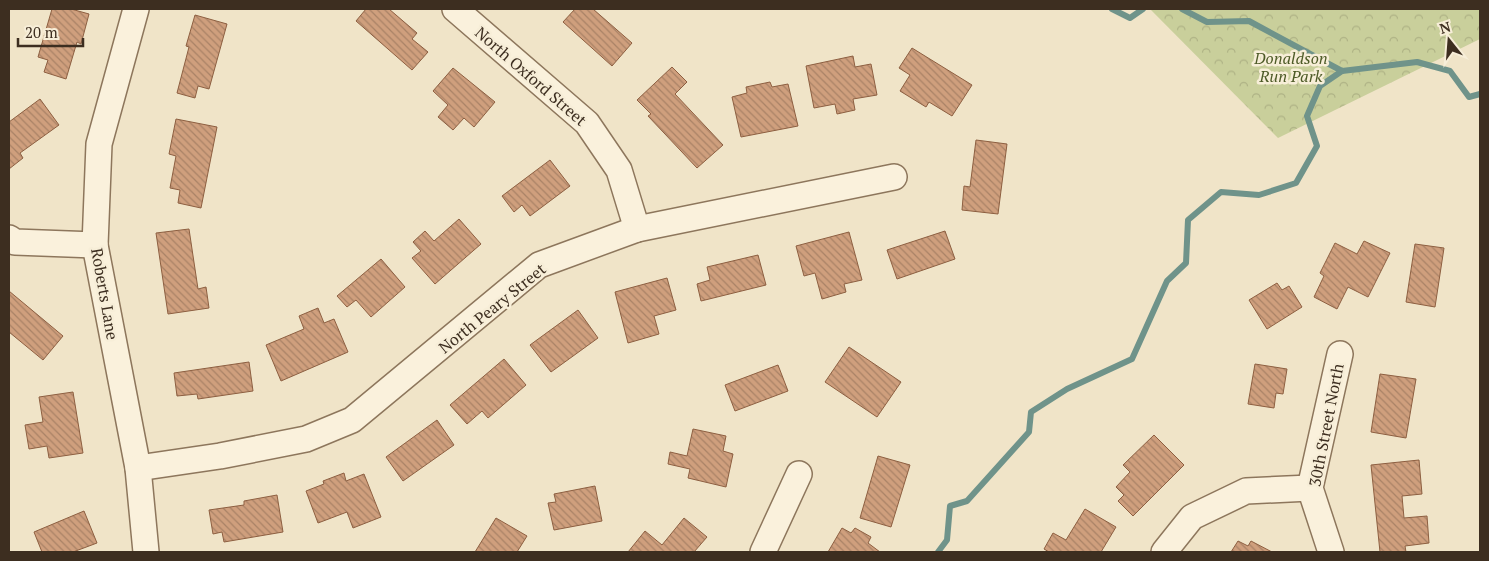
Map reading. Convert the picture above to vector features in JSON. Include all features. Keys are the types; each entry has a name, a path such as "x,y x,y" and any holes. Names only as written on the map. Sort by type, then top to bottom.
{"street":[{"name":"Roberts Lane","path":"136,9 99,144 95,245 138,468 146,552"},
{"name":"North Oxford Street","path":"455,9 587,123 619,170 637,229"},
{"name":"North Peary Street","path":"138,468 220,456 306,439 352,420 539,265 637,229 894,177"},
{"path":"9,238 15,242 95,245"},
{"name":"30th Street North","path":"1331,552 1310,488 1340,354"},
{"path":"763,552 799,474"},
{"path":"1164,552 1192,517 1246,491 1310,488"}],"green space":[{"name":"Donaldson Run Park","path":"1150,9 1480,9 1480,39 1278,138"}],"building":[{"path":"52,9 71,9 89,14 81,44 77,42 66,79 44,72 48,60 38,57"},
{"path":"366,9 389,9 417,33 412,39 428,52 412,70 356,21"},
{"path":"575,9 593,9 632,43 612,66 563,22"},
{"path":"195,15 227,24 209,89 198,86 195,98 177,93 189,47 186,46"},
{"path":"912,48 972,85 952,116 929,102 926,107 900,91 910,75 899,68"},
{"path":"853,56 855,67 871,64 877,95 853,99 855,110 837,114 835,104 814,108 806,66"},
{"path":"672,67 687,82 675,94 723,145 697,168 648,116 651,114 637,100"},
{"path":"453,68 495,102 474,127 464,118 453,130 438,117 448,105 433,91"},
{"path":"770,82 772,87 788,84 798,126 741,137 732,97 747,93 746,87"},
{"path":"40,99 59,125 20,153 23,158 9,169 9,122"},
{"path":"176,119 217,127 201,208 178,203 180,190 170,188 176,156 169,154"},
{"path":"976,140 1007,144 998,214 962,210 964,186 970,187"},
{"path":"550,160 570,186 530,216 522,205 514,212 502,196"},
{"path":"459,219 481,244 435,284 412,258 421,251 413,242 425,231 434,241"},
{"path":"189,229 198,289 206,287 209,308 168,314 156,233"},
{"path":"945,231 955,259 897,279 887,250"},
{"path":"849,232 862,280 844,284 846,292 822,299 815,273 804,276 796,246"},
{"path":"1364,241 1390,253 1368,297 1348,287 1337,309 1314,297 1324,276 1320,273 1335,243 1357,254"},
{"path":"1415,244 1444,248 1435,307 1406,302"},
{"path":"758,255 766,285 701,301 697,284 710,280 707,267"},
{"path":"381,259 405,287 371,317 356,300 347,307 337,296"},
{"path":"667,278 676,310 654,316 659,334 628,343 615,292"},
{"path":"1277,283 1282,290 1289,286 1302,307 1267,329 1249,300"},
{"path":"9,291 63,336 43,360 9,332"},
{"path":"318,308 324,323 334,319 348,352 281,381 266,345 304,329 299,316"},
{"path":"578,310 598,338 551,372 530,345"},
{"path":"849,347 901,382 877,417 825,382"},
{"path":"504,359 526,385 488,418 482,411 467,424 450,405"},
{"path":"249,362 253,391 198,399 197,394 177,396 174,373"},
{"path":"1255,364 1287,369 1283,394 1276,393 1274,408 1248,404"},
{"path":"778,365 788,391 735,411 725,385"},
{"path":"1380,374 1416,379 1406,438 1371,432"},
{"path":"73,392 83,453 49,458 47,446 29,449 25,425 43,422 39,397"},
{"path":"437,420 454,445 403,481 386,457"},
{"path":"693,429 726,436 723,451 733,454 726,487 688,478 690,469 668,464 670,452 687,456"},
{"path":"1154,435 1184,465 1133,516 1118,501 1124,495 1116,487 1130,472 1123,465"},
{"path":"878,456 910,465 891,527 860,518"},
{"path":"1419,460 1422,494 1402,496 1404,518 1427,516 1429,543 1405,546 1406,552 1380,552 1371,465"},
{"path":"344,473 346,481 364,474 381,517 353,528 347,512 318,523 306,491 324,484 323,481"},
{"path":"595,486 602,521 554,530 548,503 556,502 554,494"},
{"path":"277,495 283,532 224,542 222,532 213,534 209,510 244,505 244,501"},
{"path":"1085,509 1116,527 1101,552 1049,552 1044,549 1053,533 1066,540"},
{"path":"84,511 97,543 73,552 42,552 34,532"},
{"path":"496,518 527,536 517,552 475,552"},
{"path":"684,518 707,537 694,552 628,552 645,531 662,545"},
{"path":"842,528 851,533 855,528 871,537 868,543 880,552 828,552"},
{"path":"1238,541 1248,546 1251,541 1272,552 1231,552"}],"waterway":[{"path":"1112,9 1130,18 1143,9"},
{"path":"1182,9 1207,22 1249,21 1342,71 1417,62 1450,71 1469,97 1480,94"},
{"path":"938,552 947,540 950,506 967,501 1029,432 1031,412 1067,389 1132,359 1167,281 1186,263 1188,220 1221,192 1259,195 1296,183 1317,146 1307,116 1320,86 1342,71"}]}
